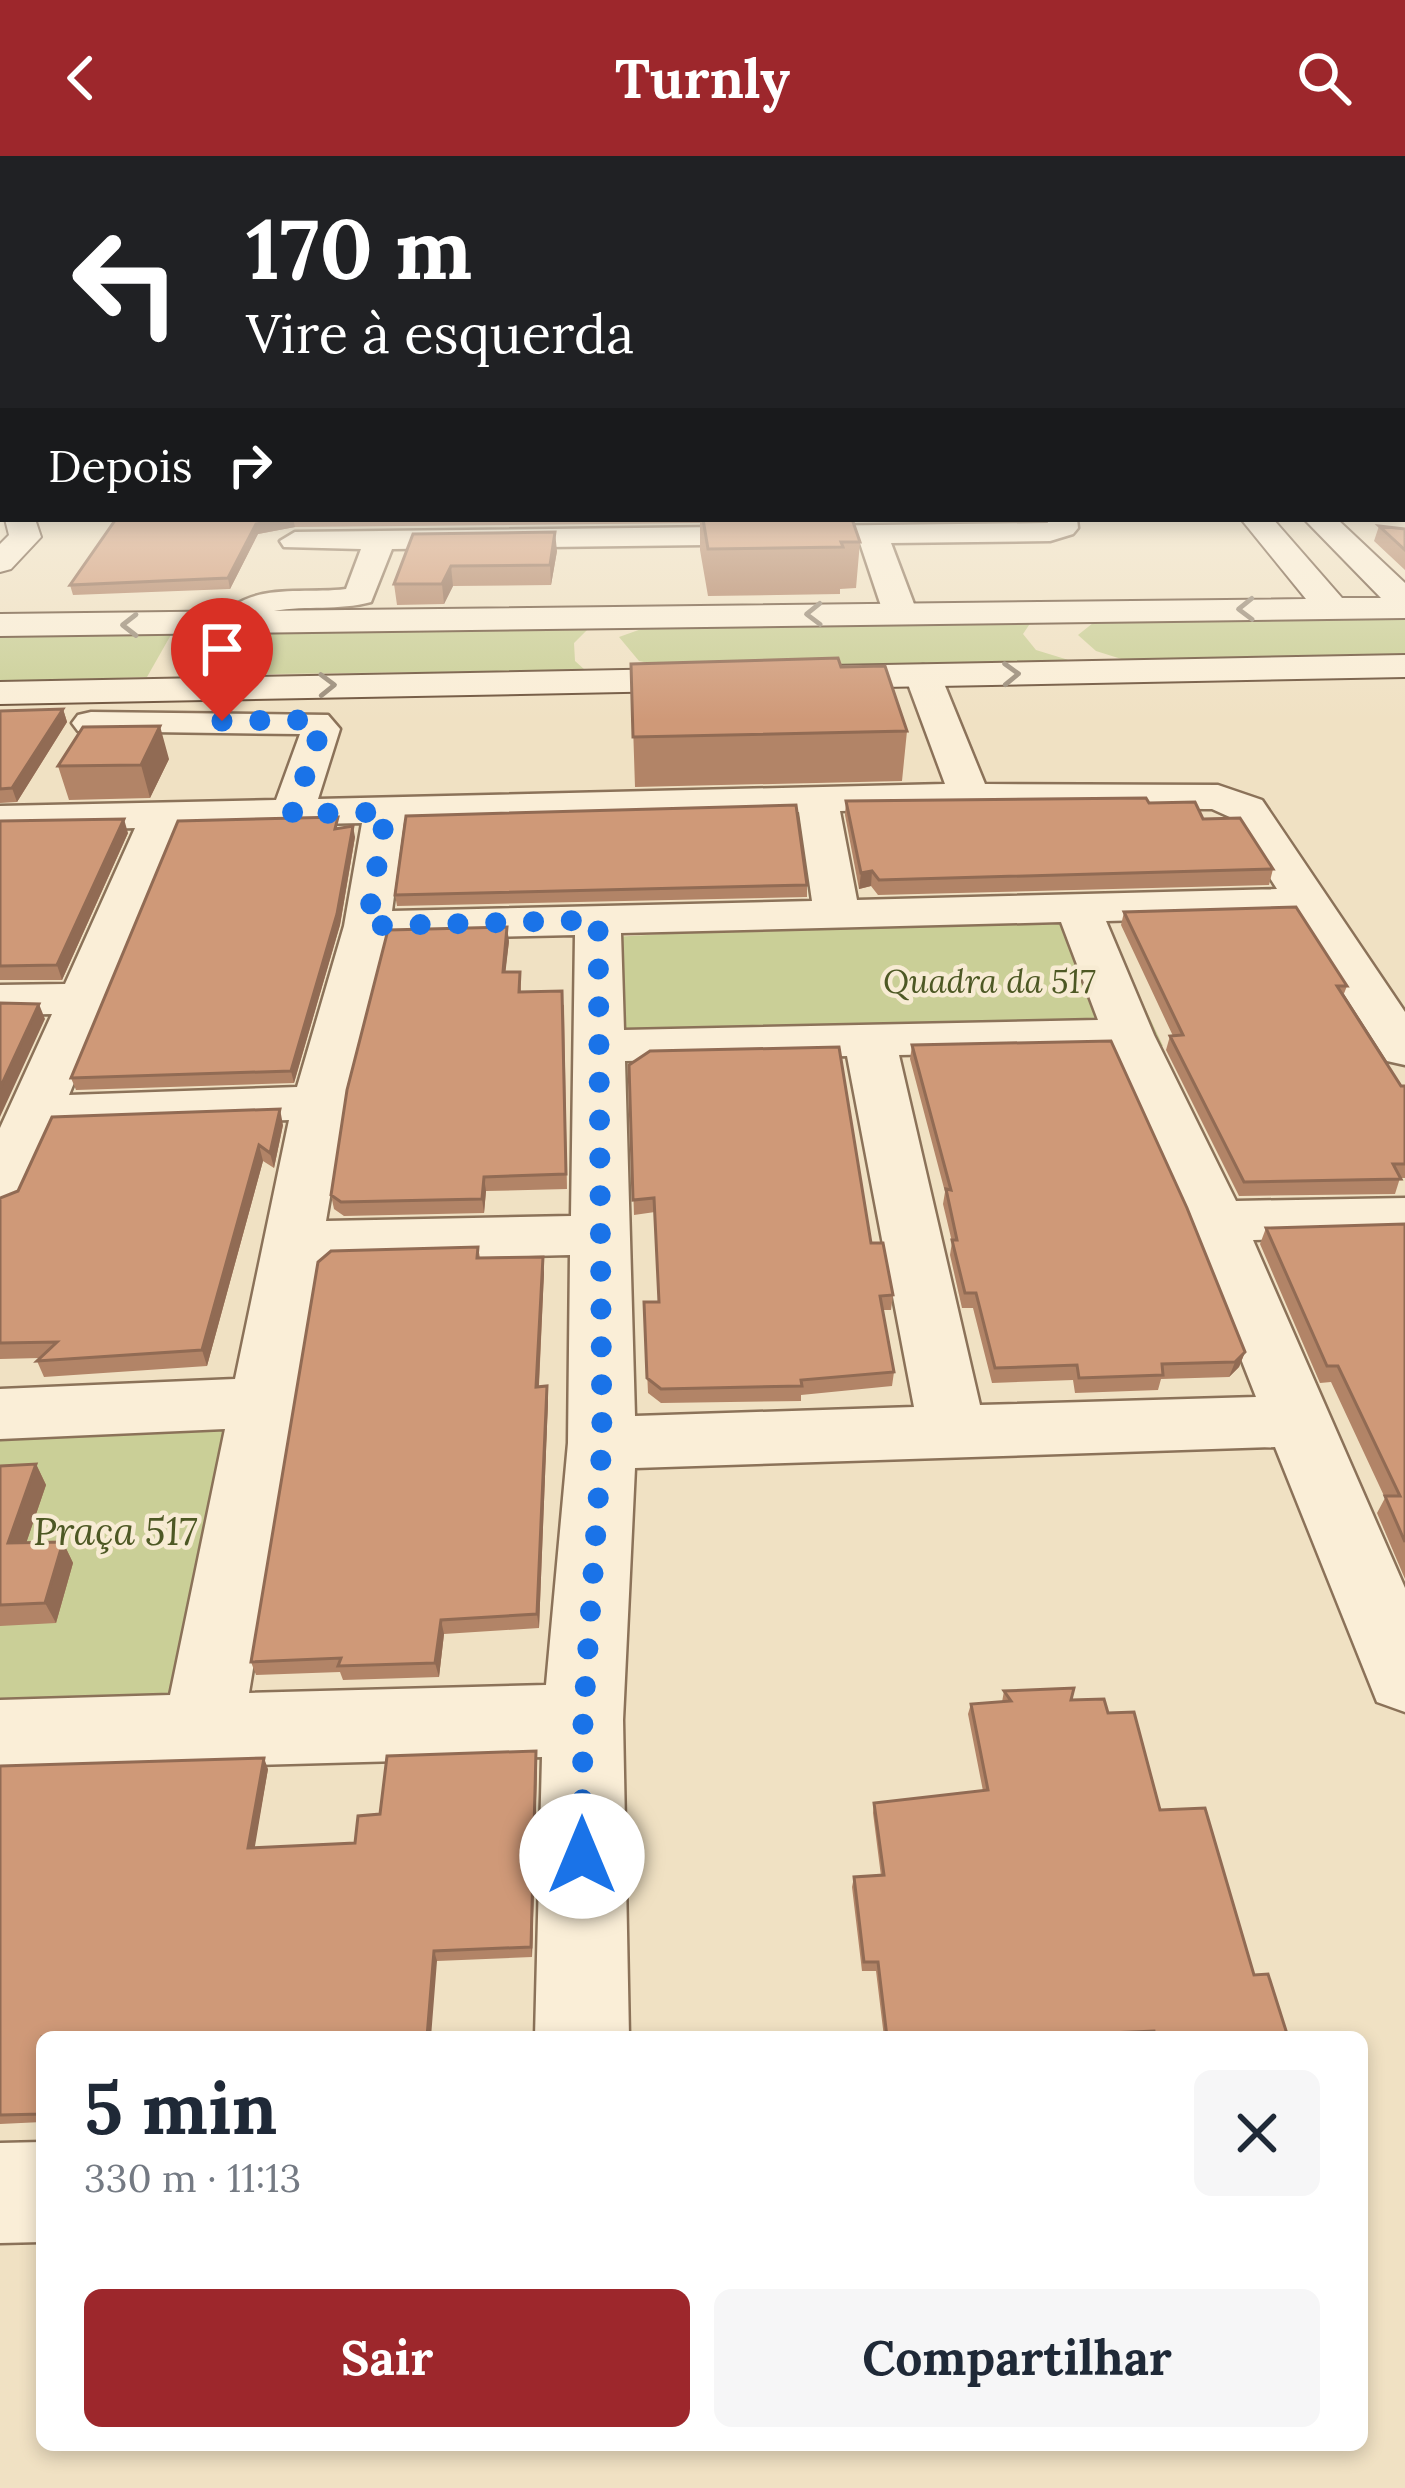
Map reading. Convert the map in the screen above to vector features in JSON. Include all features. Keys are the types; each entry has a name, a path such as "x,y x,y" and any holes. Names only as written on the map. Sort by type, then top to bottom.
{"main road":[{"path":"0,562 25,537 21,522"},
{"path":"1259,522 1332,608"},
{"path":"1322,522 1405,605"},
{"path":"0,625 1405,605"},
{"path":"1082,612 1053,627 1051,644 1103,671"},
{"path":"644,619 605,638 595,651 599,662 614,670 650,680"},
{"path":"117,701 180,658 189,625"},
{"path":"0,693 229,704 650,680 1103,671 1396,675"}],"street":[{"path":"278,601 300,530 380,540 450,530 756,528 873,536 1050,532 1064,528 1062,522"},
{"path":"873,536 900,612"},
{"path":"232,624 243,610 278,601 344,600 360,595 380,540"},
{"path":"923,676 970,796"},
{"path":"16,819 117,701 229,704 302,720 321,729 292,814"},
{"path":"16,819 1193,795 1247,809 1405,1050"},
{"path":"818,803 837,913"},
{"path":"203,1730 319,1102 367,926 386,812"},
{"path":"0,1192 161,818"},
{"path":"367,926 1309,902"},
{"path":"1079,910 1130,1035 1216,1221 1405,1678"},
{"path":"582,2031 583,1720 602,1443 598,920"},
{"path":"0,1000 86,998"},
{"path":"600,1046 1130,1035"},
{"path":"871,1042 953,1436"},
{"path":"36,1112 319,1102"},
{"path":"1216,1221 1405,1217"},
{"path":"292,1242 598,1235"},
{"path":"0,1414 264,1402"},
{"path":"602,1443 953,1436 1297,1421"},
{"path":"0,1736 583,1720"},
{"path":"0,2193 36,2192"}],"green space":[{"path":"1405,613 1405,657 1131,662 1096,651 1078,635 1098,619"},
{"path":"1033,619 1023,634 1036,650 1075,662 683,670 639,661 619,637 647,627"},
{"path":"589,628 574,643 575,661 585,670 189,675 212,632"},
{"path":"172,633 147,677 0,682 0,635"},
{"name":"Quadra da 517","path":"1098,908 1163,1046 617,1050 614,937"},
{"name":"Praça 517","path":"253,1409 193,1736 0,1745 0,1420"}],"building":[{"path":"114,522 267,522 256,524 228,578 70,585"},
{"path":"704,522 853,522 860,542 841,542 843,547 708,549"},
{"path":"1379,526 1405,529 1405,550"},
{"path":"555,532 550,565 451,566 442,584 394,584 413,534"},
{"path":"838,658 841,667 885,666 907,731 633,737 631,664"},
{"path":"63,709 12,788 0,789 0,711"},
{"path":"160,726 141,765 58,766 83,727"},
{"path":"1146,798 1149,803 1195,802 1203,819 1240,818 1273,869 879,880 872,871 861,873 846,801"},
{"path":"796,805 807,885 395,895 406,816"},
{"path":"338,817 335,829 353,826 337,914 291,1071 71,1078 178,821"},
{"path":"124,819 57,965 0,966 0,821"},
{"path":"1296,907 1347,986 1337,986 1405,1086 1405,1164 1393,1164 1401,1179 1244,1182 1170,1036 1183,1035 1124,912"},
{"path":"507,927 503,972 520,972 519,992 562,991 566,1174 484,1177 482,1199 341,1202 331,1195 347,1090 388,930"},
{"path":"0,1003 39,1004 0,1088"},
{"path":"1111,1041 1187,1208 1245,1352 1235,1362 1162,1364 1163,1375 1079,1378 1077,1365 995,1368 976,1293 965,1293 952,1240 957,1240 946,1189 951,1190 912,1045"},
{"path":"839,1047 871,1243 883,1243 893,1295 880,1296 894,1372 801,1380 802,1386 661,1389 647,1378 644,1302 659,1302 654,1198 633,1200 629,1065 650,1051"},
{"path":"280,1109 270,1153 259,1145 202,1350 37,1361 57,1342 0,1343 0,1198 18,1191 52,1117"},
{"path":"1405,1224 1405,1542 1385,1496 1400,1496 1338,1366 1327,1366 1266,1228"},
{"path":"478,1247 477,1258 543,1257 536,1387 547,1386 537,1614 441,1620 435,1663 338,1666 341,1658 251,1662 318,1262 331,1251"},
{"path":"36,1464 8,1543 63,1542 45,1603 0,1605 0,1466"},
{"path":"1074,1688 1071,1700 1104,1699 1108,1713 1134,1712 1160,1810 1205,1808 1254,1975 1268,1974 1286,2031 886,2031 878,1962 864,1962 854,1877 884,1875 874,1803 988,1790 971,1704 1011,1701 1004,1691"},
{"path":"536,1751 531,1947 434,1951 427,2031 36,2031 36,2114 0,2115 0,1766 264,1758 248,1848 355,1843 358,1816 380,1814 387,1756"}],"route":[{"path":"222,721 302,720 321,729 292,814 386,812 367,926 598,920 602,1443 583,1720 582,1856"}]}
